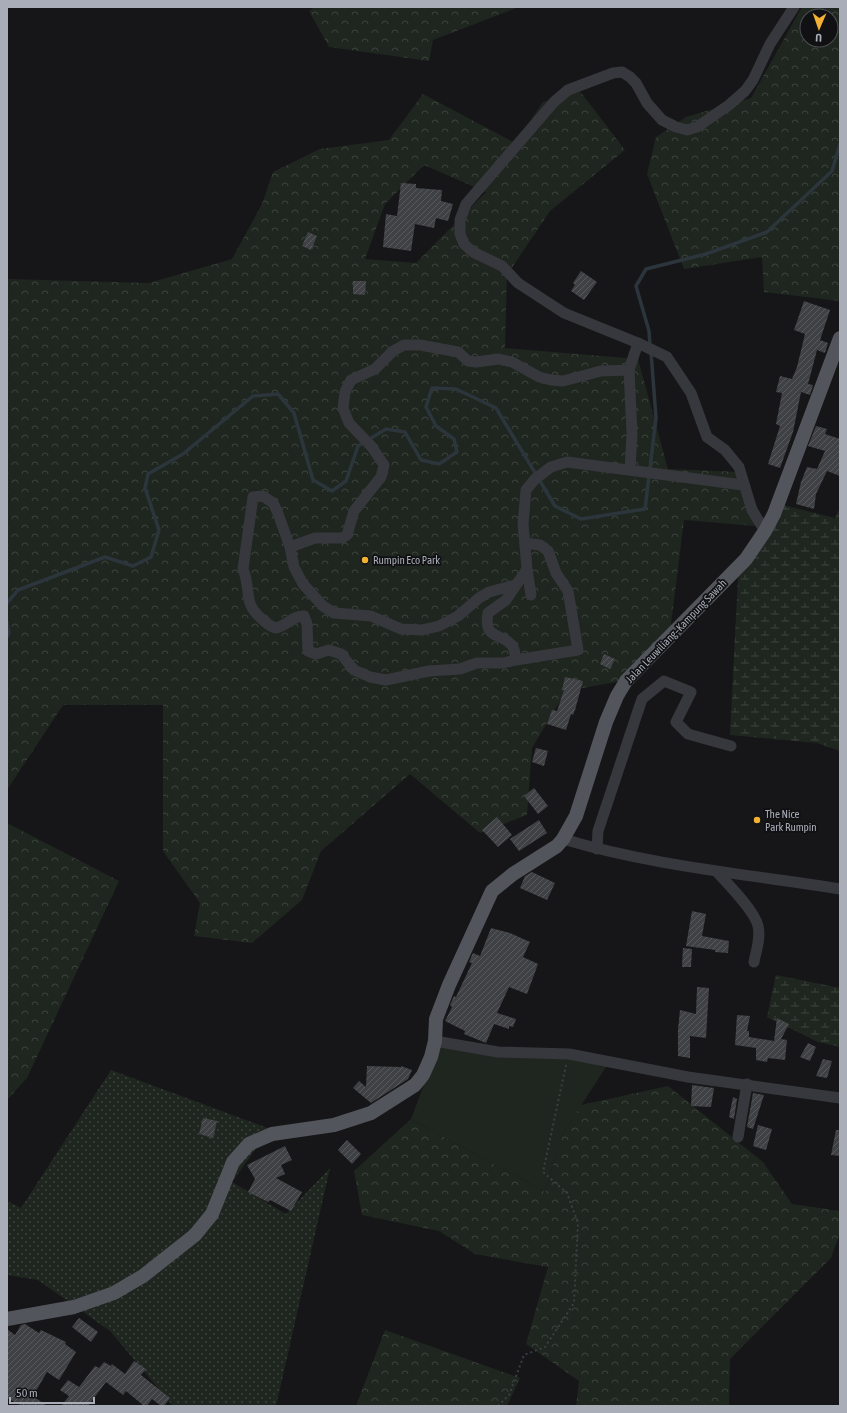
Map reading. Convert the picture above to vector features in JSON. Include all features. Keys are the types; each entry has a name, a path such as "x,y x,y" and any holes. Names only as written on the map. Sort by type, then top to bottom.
{"main road":[{"name":"Jalan Leuwiliang–Kampung Sawah","path":"7,1319 74,1307 114,1293 143,1276 195,1235 212,1214 233,1162 250,1144 272,1134 334,1125 371,1113 415,1085 423,1075 431,1057 435,1041 436,1020 449,985 492,891 513,874 557,846 563,839 576,816 606,722 617,696 626,681 746,559 765,531 774,514 840,338"}],"street":[{"path":"765,531 752,510 743,485 739,467 725,450 707,437 691,393 667,358 658,351 642,344 564,313 518,282 502,266 473,252 464,244 460,234 460,220 466,204 554,102 568,90 613,73 622,72 636,83 647,102 662,120 687,130 697,127 729,105 745,91 753,80 770,44 794,7"},
{"path":"630,469 632,434 628,370 642,344"},
{"path":"290,546 315,538 342,538 347,536 354,511 381,477 384,465 362,435 349,423 343,408 345,392 351,380 375,369 392,351 404,345 420,345 458,352 468,361 476,362 499,359 512,362 539,377 563,381 601,371 628,370"},
{"path":"531,594 523,524 526,490 535,479 550,467 567,462 644,470 743,485"},
{"path":"515,585 500,589 479,598 458,616 439,626 422,630 400,628 371,616 334,613 323,606 303,584 294,567 290,546 273,503 263,496 253,497 243,569 247,580 249,604 252,611 275,628 282,627 297,617 304,616 307,624 306,648 308,652 312,654 329,650 341,654 354,670 370,678 386,680 429,671 460,669 477,663 503,663 578,650 568,591 556,573 548,551 540,545 525,543"},
{"path":"516,660 512,647 505,640 489,631 487,621 488,613 506,600 527,569"},
{"path":"598,850 598,831 642,699 664,681 691,692 676,722 688,734 731,746"},
{"path":"563,839 598,850 717,872 840,889"},
{"path":"717,872 744,902 758,925 758,942 754,962"},
{"path":"435,1041 498,1052 569,1054 688,1077 840,1098"},
{"path":"738,1138 747,1084"}],"path":[{"path":"498,1406 509,1395 524,1356 546,1347 574,1303 578,1224 567,1193 543,1172 569,1054"}],"green space":[{"path":"314,7 519,7 433,40 429,61 329,47 309,11"},
{"path":"840,7 840,301 764,292 762,257 684,269 647,174 656,137 686,117 751,98 799,12 799,48 839,48 839,8 801,8"},
{"path":"579,90 625,150 550,211 507,275 505,348 638,359 668,469 740,472 767,527 684,520 669,640 622,681 566,691 532,748 527,815 480,833 410,774 321,851 302,900 252,943 194,936 200,903 163,851 163,705 63,705 7,790 7,279 149,283 232,259 262,204 273,172 320,149 389,140 423,94 515,143 543,102","holes":["424,165 486,192 416,263 365,259 385,204"]},
{"path":"779,504 835,518 840,507 840,751 817,743 730,735 738,578"},
{"path":"7,823 119,881 27,1078 7,1100"},
{"path":"776,975 840,988 840,1047 818,1042 767,1017"},
{"path":"441,1039 608,1064 562,1135 545,1192 411,1119"},
{"path":"111,1070 270,1129 232,1182 286,1214 330,1168 276,1406 173,1406 110,1331 38,1280 7,1275 7,1201 21,1208"},
{"path":"668,1086 763,1162 792,1204 840,1211 840,1232 831,1258 730,1359 729,1406 576,1406 579,1381 526,1344 548,1267 475,1254 439,1231 362,1215 354,1171 411,1119 545,1192 562,1135 581,1105"},
{"path":"385,1330 520,1378 507,1406 356,1406"}],"building":[{"path":"401,183 416,184 416,188 442,190 441,201 453,204 448,221 436,218 434,228 415,224 411,251 383,247 386,214 397,216"},
{"path":"308,232 317,236 311,250 302,246"},
{"path":"581,271 597,282 584,300 571,291 575,285 573,283"},
{"path":"353,281 366,281 365,295 353,294"},
{"path":"804,301 830,310 820,340 828,343 825,353 817,350 808,384 813,385 810,395 801,392 793,432 780,468 768,464 780,426 776,424 782,393 776,392 780,376 792,379 797,367 805,334 794,330"},
{"path":"816,426 827,429 825,434 840,439 840,476 827,471 816,494 814,509 796,504 801,482 807,467 817,469 825,451 808,446"},
{"path":"604,654 615,659 610,669 600,664"},
{"path":"565,677 583,681 575,710 573,715 571,714 566,730 547,724 552,710 557,711 564,690 562,690"},
{"path":"536,748 548,751 544,766 532,762"},
{"path":"534,788 548,806 538,814 524,796"},
{"path":"497,817 512,835 498,847 482,830"},
{"path":"539,820 547,833 519,851 510,839"},
{"path":"532,872 555,883 547,900 520,888 525,876"},
{"path":"692,911 706,914 702,936 729,941 728,953 686,946"},
{"path":"491,928 510,933 530,942 523,957 538,964 527,994 509,987 497,1013 516,1019 513,1027 509,1026 509,1029 494,1024 486,1043 464,1034 465,1031 445,1021 452,1007 450,1005 454,996 456,997 472,963 469,962 473,953 480,956"},
{"path":"683,948 692,949 691,967 682,967"},
{"path":"697,987 709,988 706,1038 690,1036 690,1058 678,1056 680,1010 696,1014"},
{"path":"737,1015 750,1016 747,1031 749,1031 749,1037 774,1041 777,1018 789,1024 781,1039 787,1040 785,1060 768,1058 767,1062 756,1060 756,1048 735,1045"},
{"path":"808,1043 816,1047 810,1061 800,1057"},
{"path":"823,1059 832,1061 827,1078 816,1076"},
{"path":"367,1066 401,1066 412,1070 408,1079 371,1103 353,1088 359,1081 366,1087"},
{"path":"692,1085 714,1088 711,1107 691,1106"},
{"path":"753,1093 764,1095 753,1129 747,1127"},
{"path":"733,1097 737,1099 734,1119 729,1117"},
{"path":"203,1118 217,1121 213,1138 199,1134"},
{"path":"758,1125 772,1129 766,1150 753,1146"},
{"path":"836,1130 840,1130 840,1156 831,1155"},
{"path":"347,1140 361,1154 352,1164 338,1150"},
{"path":"285,1146 292,1160 281,1165 285,1174 276,1178 302,1192 291,1211 270,1200 268,1202 248,1192 255,1179 247,1165"},
{"path":"79,1318 98,1332 91,1342 72,1327"},
{"path":"25,1324 39,1333 41,1330 66,1342 65,1344 76,1352 59,1380 47,1372 33,1396 47,1406 22,1406 7,1398 7,1329 15,1335 21,1325"},
{"path":"134,1361 146,1369 141,1375 170,1398 164,1406 161,1406 152,1399 147,1406 144,1406 126,1391 123,1395 106,1382 88,1406 61,1406 69,1396 60,1390 68,1380 79,1387 95,1366 99,1368 104,1362 111,1366 112,1364 125,1374"}],"waterway":[{"path":"650,346 649,331 636,286 646,269 706,254 767,232 832,171 840,144"},
{"path":"7,603 18,590 105,557 133,566 151,557 159,530 145,488 148,474 183,454 253,396 278,394 294,413 313,480 332,491 346,481 358,446 386,429 405,432 421,460 439,464 457,452 454,439 436,426 426,407 432,388 456,389 496,408 555,506 581,519 645,509 656,418 651,352"},
{"path":"7,622 9,633 7,637"}],"place":[{"name":"Rumpin Eco Park","path":"365,560"},
{"name":"The Nice Park Rumpin","path":"757,820"}]}
